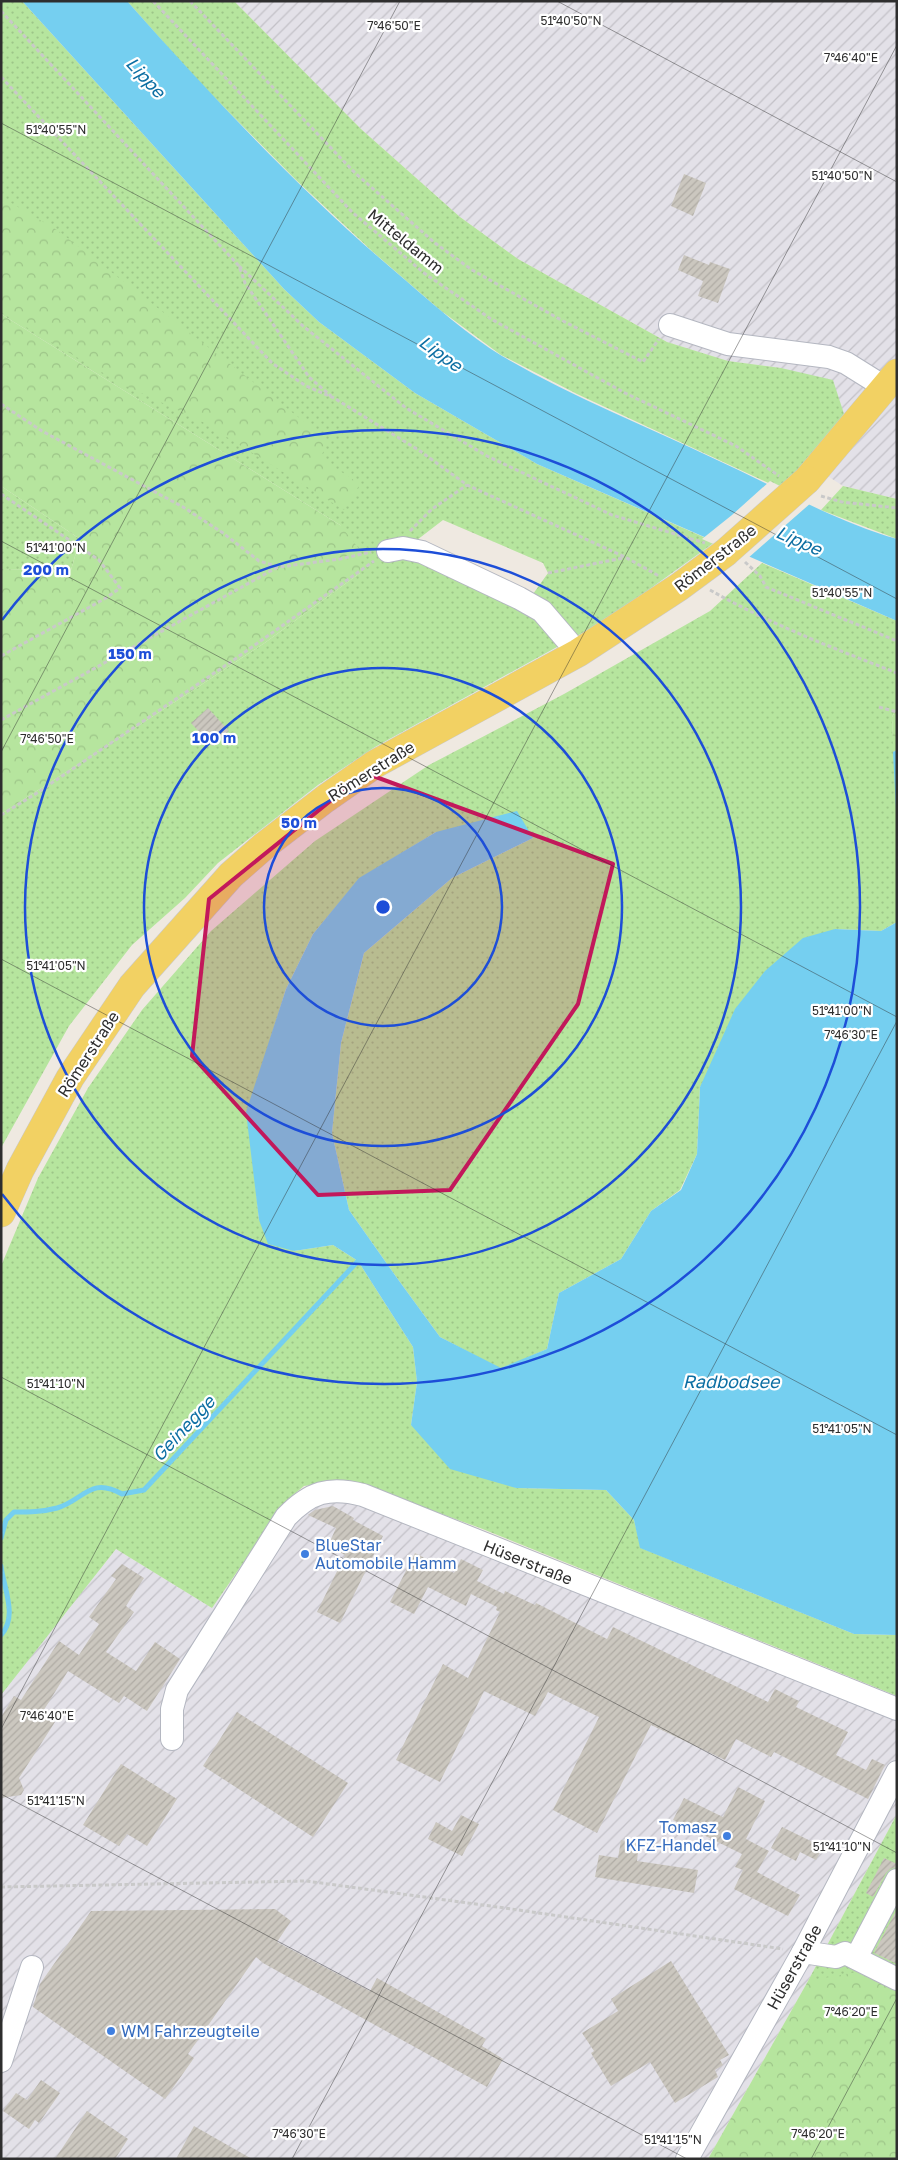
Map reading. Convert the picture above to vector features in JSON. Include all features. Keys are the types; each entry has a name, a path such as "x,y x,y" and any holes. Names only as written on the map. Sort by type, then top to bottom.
{"main road":[{"name":"Römerstraße","path":"1,1213 20,1170 70,1078 132,986 198,909 232,874 325,799 375,764 578,653 685,583 736,558 808,480 891,381"}],"street":[{"path":"670,325 728,344 829,358 891,381"},
{"path":"388,551 403,548 422,552 520,598 546,615 578,653"},
{"name":"Hüserstraße","path":"172,1739 172,1710 178,1690 286,1517 306,1499 327,1491 345,1490 363,1495 897,1709"},
{"name":"Hüserstraße","path":"687,2159 803,1952 897,1772"},
{"path":"856,1958 897,1880"},
{"path":"803,1952 836,1957 845,1953 897,1979"},
{"path":"1,2061 32,1967"}],"path":[{"name":"Mitteldamm","path":"153,1 352,212 424,273 491,319 625,393 699,428"},
{"path":"190,1 355,173 435,243 472,270 562,321 643,362 670,325"},
{"path":"1,11 239,266 304,326 406,408 487,456 612,515 698,539"},
{"path":"1,77 272,363 306,386 334,398"},
{"path":"239,266 245,283 309,377 355,413 420,451 467,485 819,642 897,673"},
{"path":"1,404 42,431 183,507 223,533 259,561 278,567"},
{"path":"1,815 37,793 179,695 235,659 388,551 432,509 467,485"},
{"path":"1,494 100,560 120,588 106,598 1,656"},
{"path":"1,720 278,567 388,551"},
{"path":"548,573 625,557"},
{"path":"736,558 760,576 766,587 897,641"},
{"path":"879,707 897,712"},
{"path":"1,1887 306,1881 515,1909 803,1952"}],"highlighted area":[{"path":"365,773 613,864 578,1004 450,1190 318,1195 192,1056 209,899"}],"shaded area":[{"path":"234,1 897,1 897,499 843,486 806,462 781,368 728,361 667,342 518,259 460,217 361,129"},
{"path":"343,1483 897,1696 897,1814 808,1981 708,2159 1,2159 1,1694 116,1549 212,1608 286,1504"}],"green space":[{"path":"1,1 22,1 284,289 319,322 415,393 537,464 715,542 640,596 586,631 375,747 318,785 218,863 185,898 132,945 69,1026 1,1148 1,814 266,642 360,573 340,525 1,314","holes":["443,520 543,563 548,573 533,594 417,540"]},
{"path":"127,1 234,1 361,129 460,217 518,259 667,342 728,361 781,368 833,380 844,414 806,462 779,488 577,394 501,355 440,310 373,252 296,180 196,79"},
{"path":"1,197 57,230 329,441 320,458 360,484 344,510 201,421 120,383 1,312"},
{"path":"1,314 340,525 360,550 360,573 266,642 1,814 1,569 71,570 80,539 1,486"},
{"path":"1,486 80,539 71,570 1,569"},
{"path":"843,486 897,499 897,539 821,510"},
{"path":"762,563 897,621 897,708 892,717 897,829 897,922 881,931 835,929 700,1087 697,1154 680,1190 651,1211 621,1259 559,1293 547,1349 501,1369 440,1337 397,1278 349,1210 332,1133 341,1043 364,953 452,878 533,838 436,832 359,879 313,934 286,989 269,1043 255,1182 259,1220 294,1251 333,1245 358,1261 413,1347 417,1382 411,1425 516,1488 606,1490 634,1520 641,1548 854,1634 897,1635 897,1696 480,1528 348,1480 304,1486 286,1501 212,1608 116,1549 1,1695 1,1266 38,1178 88,1088 142,1010 211,931 315,841 429,765 564,694 710,611"},
{"path":"897,708 897,750 893,752 892,717"},
{"path":"897,1814 897,1988 808,1981"},
{"path":"862,1971 897,1988 897,2159 708,2159 808,1981"}],"water":[{"name":"Lippe","path":"22,1 127,1 193,74 295,180 367,247 439,309 490,348 554,384 806,503 851,523 897,539 897,621 537,464 415,393 319,322 284,289"},
{"path":"897,750 897,829 893,752"},
{"name":"Radbodsee","path":"517,811 533,838 452,878 364,953 341,1043 332,1133 349,1210 440,1337 501,1368 547,1349 559,1293 621,1259 651,1211 681,1190 697,1154 700,1087 735,1009 765,971 803,938 835,929 881,931 897,922 897,1635 854,1634 640,1548 634,1520 606,1490 516,1488 450,1469 411,1425 417,1382 413,1347 358,1261 333,1245 294,1251 268,1244 259,1220 246,1112 286,989 313,934 359,878 436,832"}],"pier":[{"path":"770,481 812,502 747,559 702,539 732,515"}],"building":[{"path":"684,174 706,183 693,216 671,206"},
{"path":"684,255 709,265 710,262 730,269 718,303 698,296 703,281 678,270"},
{"path":"208,708 229,731 212,746 191,723"},
{"path":"333,1506 354,1518 353,1520 383,1536 340,1623 317,1612 345,1555 328,1546 336,1528 308,1515 315,1510"},
{"path":"415,1553 454,1573 461,1559 483,1570 477,1581 504,1594 505,1591 535,1605 536,1603 607,1639 613,1627 768,1702 775,1689 799,1701 796,1707 848,1732 836,1755 866,1770 872,1759 885,1765 868,1799 774,1752 771,1757 736,1739 725,1760 651,1725 597,1833 553,1810 599,1717 548,1692 535,1716 484,1691 440,1782 396,1760 443,1664 468,1678 500,1612 496,1610 497,1607 471,1594 466,1606 428,1587 414,1614 390,1602"},
{"path":"122,1564 144,1578 126,1606 134,1612 106,1652 136,1671 155,1642 180,1659 147,1711 124,1696 119,1703 68,1671 42,1713 55,1722 19,1778 24,1790 21,1795 1,1798 1,1717 14,1696 21,1700 59,1641 79,1655 99,1624 89,1617 116,1579 111,1576"},
{"path":"237,1712 348,1783 313,1837 203,1766"},
{"path":"121,1764 177,1799 147,1846 127,1834 119,1846 83,1825"},
{"path":"738,1787 765,1801 746,1839 769,1851 757,1872 800,1895 788,1916 734,1889 743,1870 735,1867 742,1854 673,1820 684,1798 723,1817"},
{"path":"461,1815 479,1824 462,1856 428,1839 436,1822 452,1831"},
{"path":"782,1827 823,1847 816,1860 800,1852 796,1861 771,1848"},
{"path":"621,1840 639,1843 637,1861 698,1870 694,1893 595,1877 599,1855 618,1858"},
{"path":"884,1858 897,1864 897,1867 890,1869 886,1873 873,1897 866,1893"},
{"path":"275,1909 291,1921 277,1942 370,1991 377,1978 486,2039 482,2046 503,2059 487,2087 263,1963 256,1957 188,2054 194,2058 165,2099 33,2007 40,1984 91,1911"},
{"path":"897,1909 897,1964 874,1953"},
{"path":"671,1961 729,2055 720,2060 723,2065 715,2070 718,2077 675,2103 650,2062 611,2086 591,2053 594,2051 582,2033 618,2011 611,1999"},
{"path":"41,2080 60,2093 39,2123 35,2120 29,2129 3,2111 16,2093 27,2100"},
{"path":"87,2111 128,2139 115,2159 55,2159"},
{"path":"194,2126 252,2159 176,2159"}],"waterway":[{"name":"Geinegge","path":"1,1538 6,1520 14,1512 41,1511 57,1508 94,1488 102,1487 122,1494 144,1490 358,1261"},
{"name":"Geinegge","path":"1,1566 9,1611 9,1620 1,1635"}],"place":[{"name":"BlueStar Automobile Hamm","path":"305,1554"},
{"name":"Tomasz KFZ-Handel","path":"727,1836"},
{"name":"WM Fahrzeugteile","path":"111,2031"}]}
